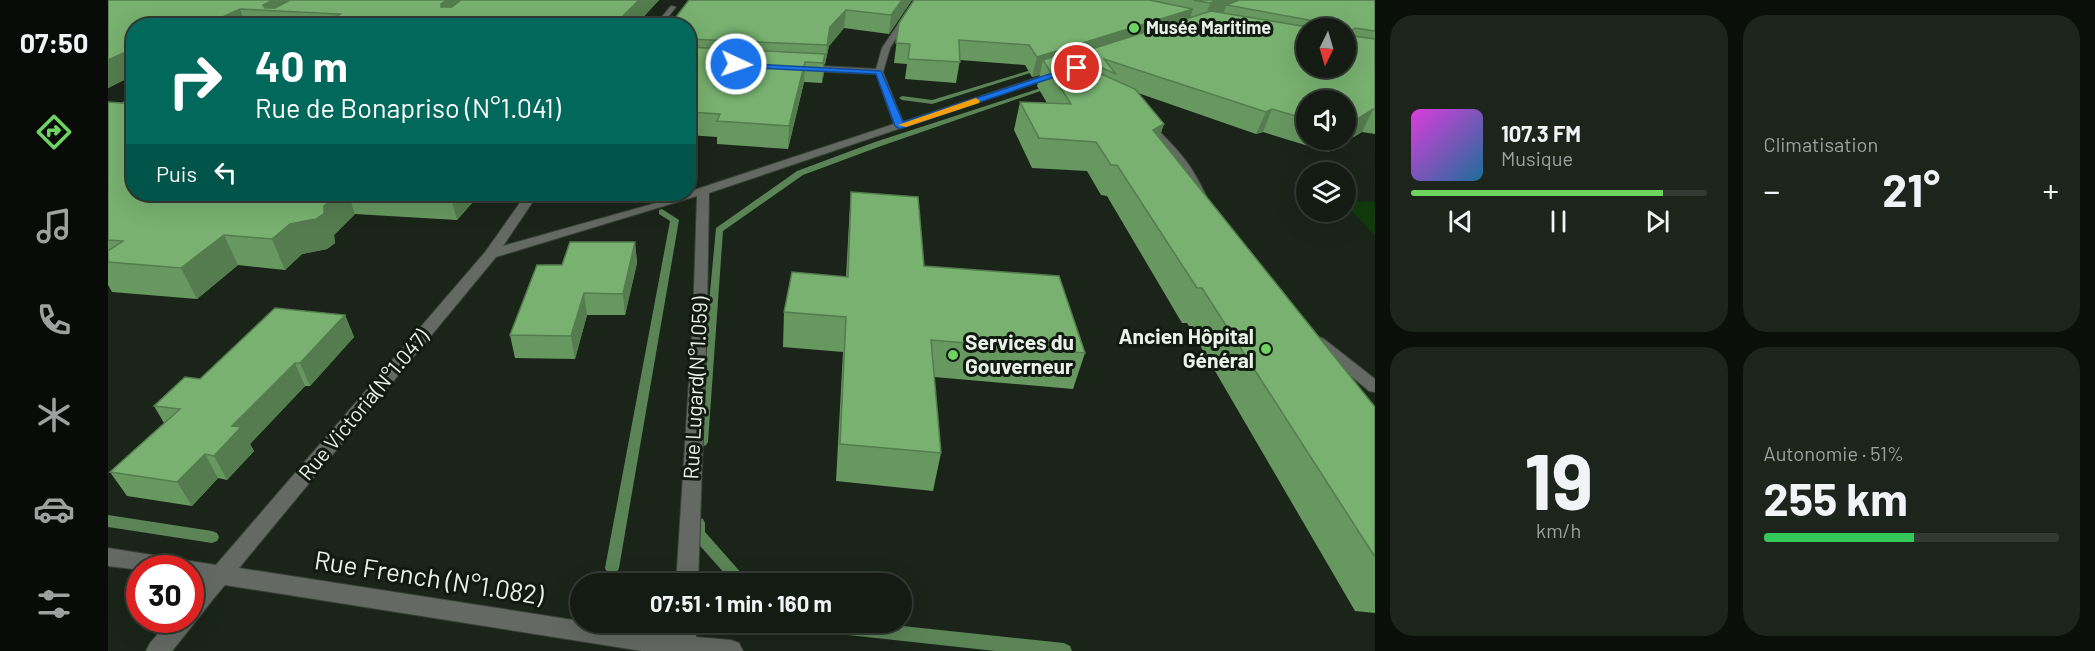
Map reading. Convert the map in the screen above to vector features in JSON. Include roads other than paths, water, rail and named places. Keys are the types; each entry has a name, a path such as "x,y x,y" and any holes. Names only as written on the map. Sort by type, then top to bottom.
{"main road":[{"path":"110,112 126,104"}],"street":[{"path":"900,126 879,72 886,48 917,0"},
{"path":"664,18 673,7"},
{"path":"795,68 879,72"},
{"path":"696,194 1062,75"},
{"path":"110,112 126,112"},
{"path":"1134,115 1177,155 1190,172 1200,196 1211,212"},
{"name":"Rue Lugard(N°1.059)","path":"688,573 700,319 703,192"},
{"name":"Rue Victoria(N°1.047)","path":"204,594 491,254 527,201"},
{"path":"491,254 672,201"},
{"path":"1312,333 1333,355 1375,387"},
{"path":"108,556 126,559"},
{"name":"Rue French (N°1.082)","path":"204,572 684,649 731,651"},
{"path":"158,651 173,633"},
{"path":"684,649 685,633"}],"waterway":[{"path":"902,98 932,102 1043,68"},
{"path":"702,442 719,230 800,173 878,144 1052,86"},
{"path":"612,568 675,220 662,212"},
{"path":"108,521 212,537"},
{"path":"698,523 698,534 734,573"},
{"path":"896,633 1064,651"}],"place":[{"name":"Musée Maritime","path":"1134,28"},
{"name":"Ancien Hôpital Général","path":"1266,349"},
{"name":"Services du Gouverneur","path":"953,355"}]}
